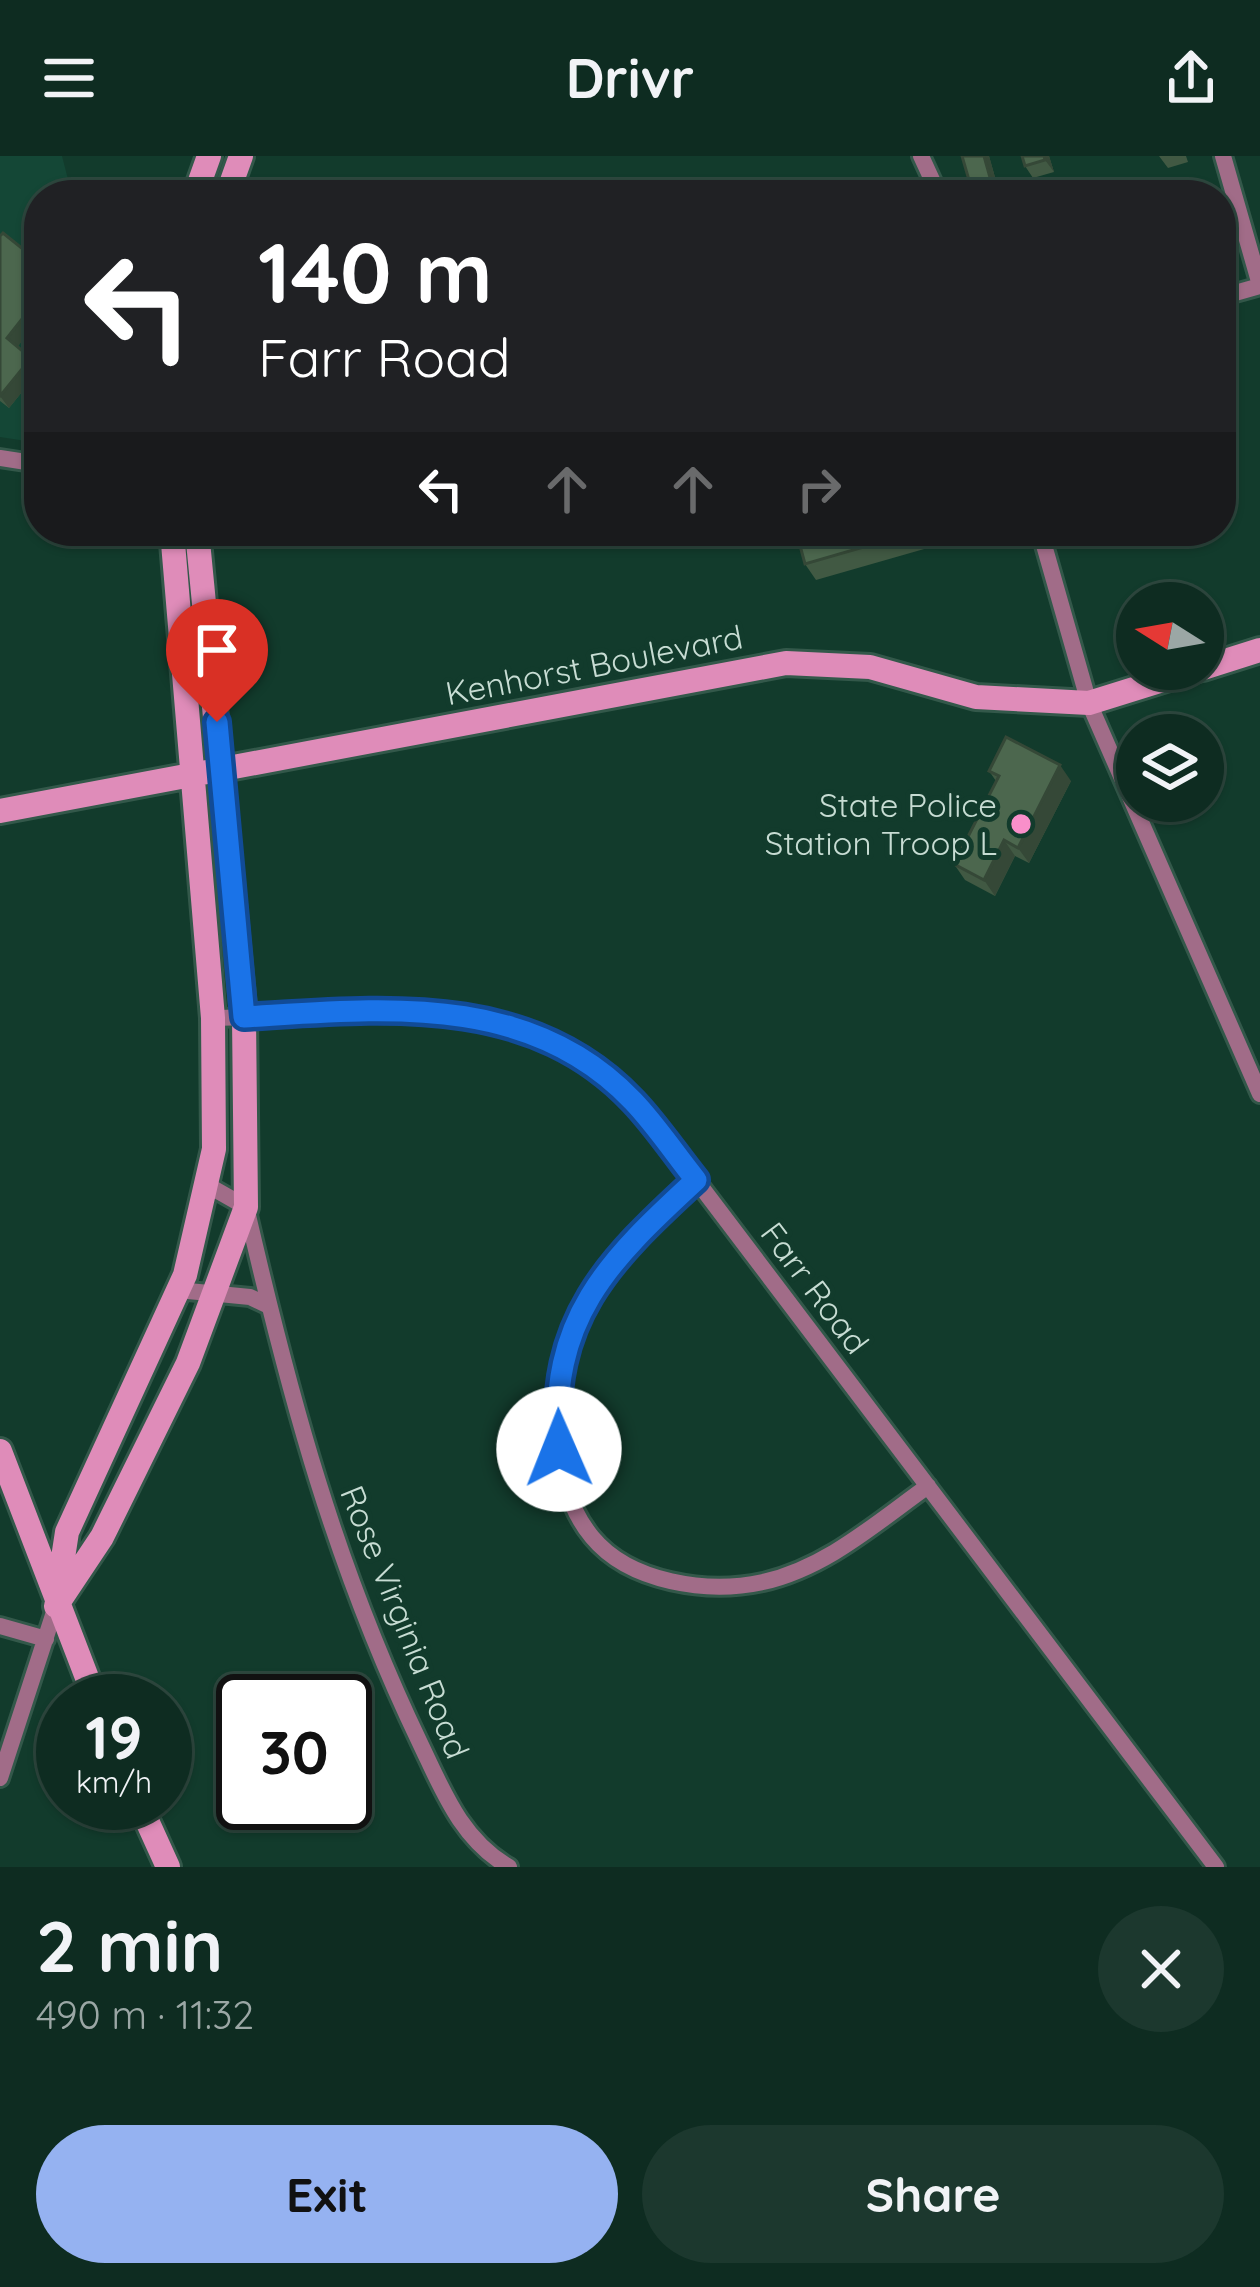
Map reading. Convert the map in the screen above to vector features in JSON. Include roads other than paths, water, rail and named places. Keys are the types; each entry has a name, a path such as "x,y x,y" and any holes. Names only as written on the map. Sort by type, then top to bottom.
{"street":[{"path":"1236,201 1260,285"},
{"path":"0,1778 56,1606 67,1532 178,1291 209,1186 216,1105 213,1018 173,546"},
{"path":"56,1606 103,1538 217,1295 246,1207 244,1017 224,770 199,546"},
{"path":"1044,546 1089,703 1260,1094"},
{"name":"Kenhorst Boulevard","path":"1224,661 1260,650"},
{"name":"Kenhorst Boulevard","path":"0,811 786,663 870,667 976,697 1089,703 1131,690"},
{"name":"Farr Road","path":"213,1018 419,1009 460,1013 526,1031 606,1077 633,1101 696,1180 1216,1867"},
{"path":"696,1180 612,1260 583,1305 565,1352 557,1399 559,1449 568,1486 592,1537 630,1565 665,1580 708,1587 764,1582 829,1557 928,1486"},
{"path":"209,1186 246,1207"},
{"name":"Rose Virginia Road","path":"246,1207 309,1464 393,1687 462,1827 509,1867"},
{"path":"178,1291 250,1297 269,1306"},
{"path":"0,1451 85,1674"},
{"path":"0,1626 46,1639"},
{"path":"151,1830 168,1867"}],"place":[{"name":"State Police Station Troop L","path":"1021,824"}]}
